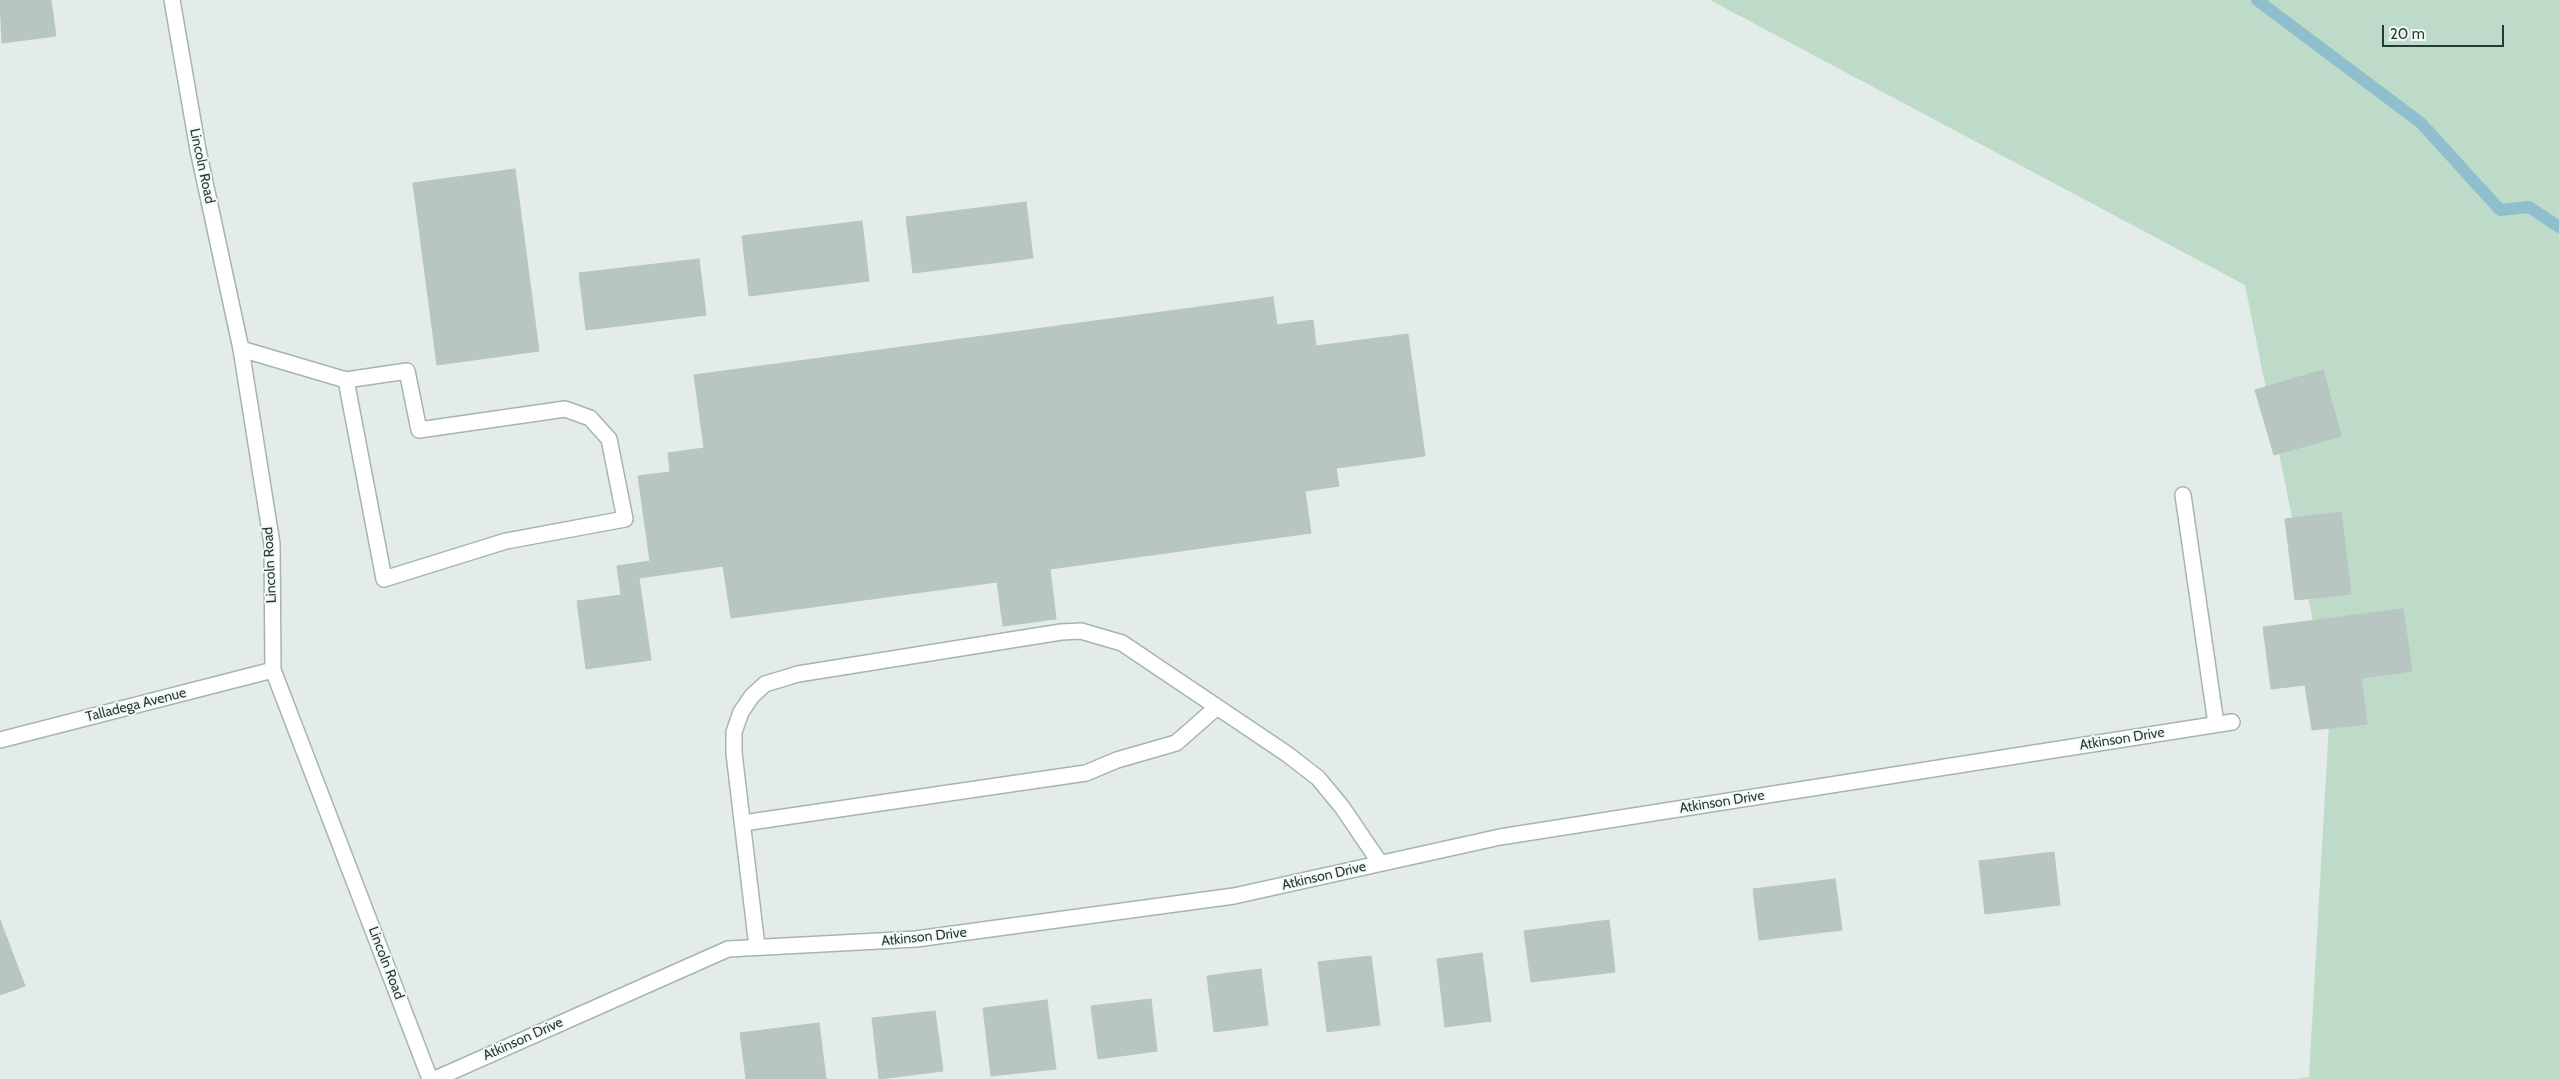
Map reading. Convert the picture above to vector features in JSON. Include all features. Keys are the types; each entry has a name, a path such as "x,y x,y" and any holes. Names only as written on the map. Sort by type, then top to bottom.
{"street":[{"name":"Lincoln Road","path":"172,0 198,150 242,349 272,544 273,670 430,1079"},
{"path":"242,349 346,380 407,372 419,430 565,409 590,418 609,439 625,519 506,541 384,579 346,380"},
{"path":"2183,495 2216,724"},
{"path":"757,947 734,753 734,732 741,712 752,696 765,684 798,674 1011,639 1081,631 1101,635 1122,643 1287,754 1318,778 1342,807 1380,863"},
{"name":"Talladega Avenue","path":"0,740 273,670"},
{"path":"743,823 1086,773 1117,760 1176,743 1217,707"},
{"name":"Atkinson Drive","path":"435,1079 728,949 926,938 1234,896 1500,837 2232,722"}],"green space":[{"path":"1710,0 2559,0 2559,1079 2297,1079 2309,1077 2330,705 2245,285"}],"building":[{"path":"0,0 51,0 56,36 2,43"},
{"path":"515,169 539,351 437,365 413,183"},
{"path":"1026,202 1033,258 913,273 906,217"},
{"path":"862,221 869,281 749,296 742,236"},
{"path":"699,259 706,315 586,330 579,273"},
{"path":"1273,297 1277,325 1313,320 1316,346 1408,334 1425,456 1336,468 1339,486 1305,491 1311,533 1050,569 1056,619 1003,626 997,582 731,618 723,566 639,578 651,660 586,669 577,601 621,595 617,566 650,561 638,476 670,472 668,453 704,448 694,375"},
{"path":"2323,370 2341,436 2274,455 2255,390"},
{"path":"2341,512 2351,594 2295,600 2285,519"},
{"path":"2403,609 2412,671 2361,678 2367,724 2312,730 2305,685 2271,689 2263,627"},
{"path":"2054,852 2060,905 1985,914 1979,861"},
{"path":"1835,879 1842,930 1759,940 1753,889"},
{"path":"0,920 25,986 0,995"},
{"path":"1609,920 1615,972 1531,982 1524,931"},
{"path":"1482,953 1491,1021 1445,1027 1437,959"},
{"path":"1371,956 1380,1025 1327,1032 1318,962"},
{"path":"1261,969 1268,1025 1214,1032 1207,976"},
{"path":"1151,999 1157,1051 1098,1059 1091,1006"},
{"path":"1047,1000 1056,1069 991,1076 983,1008"},
{"path":"935,1011 943,1071 879,1079 872,1018"},
{"path":"819,1023 826,1079 746,1079 740,1033"}],"waterway":[{"path":"2257,0 2421,123 2500,210 2529,207 2559,227"}]}
